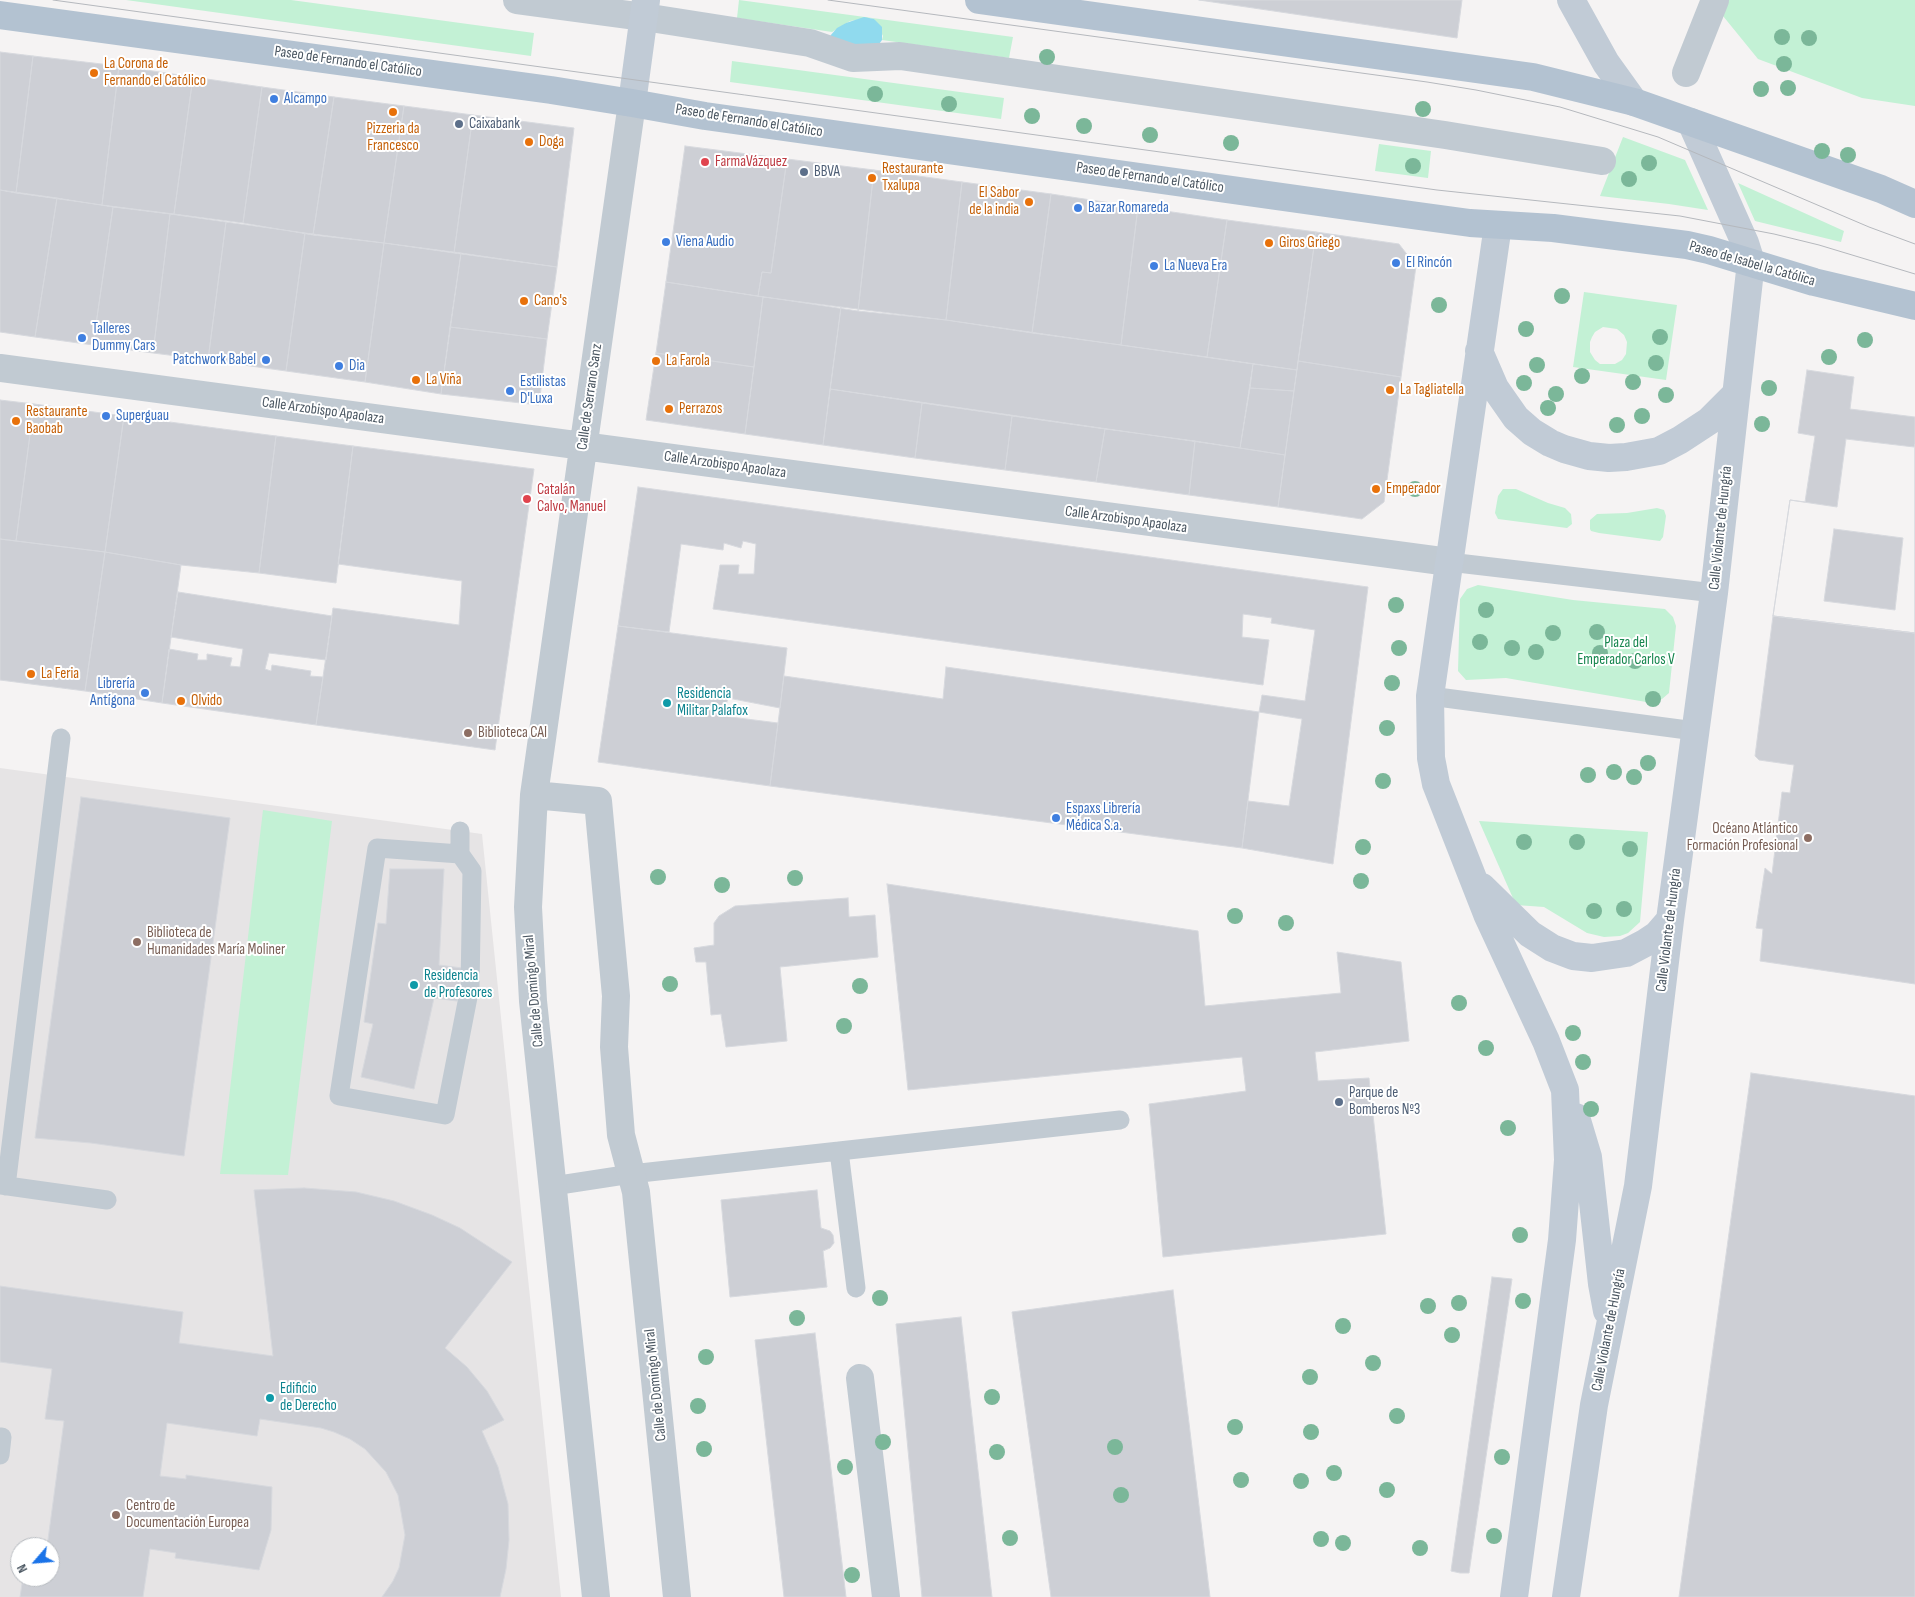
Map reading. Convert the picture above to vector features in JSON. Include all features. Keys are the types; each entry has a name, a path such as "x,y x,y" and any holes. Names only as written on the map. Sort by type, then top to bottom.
{"main road":[{"path":"979,0 1533,77 1634,102 1881,189 1915,204"},
{"path":"1571,0 1606,63 1634,102"},
{"name":"Calle de Serrano Sanz","path":"632,102 645,9"},
{"name":"Paseo de Fernando el Católico","path":"0,15 632,102 704,116 1384,211 1498,225"},
{"name":"Calle Violante de Hungría","path":"1566,1597 1594,1405 1638,1186 1670,920 1714,593 1751,262 1745,243 1690,122"},
{"path":"1498,225 1478,351 1430,696 1431,758 1436,784 1487,914 1533,1011 1581,1128 1588,1157 1602,1284 1610,1328"},
{"name":"Paseo de Isabel la Católica","path":"1498,225 1553,228 1687,245 1751,262 1814,282 1915,306"},
{"path":"1478,351 1495,388 1516,418 1532,432 1550,443 1589,456 1626,457 1659,451 1709,421 1736,394"},
{"path":"1474,879 1530,934 1552,948 1573,956 1592,958 1612,956 1626,952 1645,944 1657,935 1670,920"},
{"path":"1514,1597 1562,1240 1568,1160 1565,1090"}],"street":[{"path":"517,0 645,9 810,43 853,58 900,56 1445,135 1602,161"},
{"path":"1686,73 1714,0"},
{"name":"Calle de Serrano Sanz","path":"534,795 632,102"},
{"name":"Calle Arzobispo Apaolaza","path":"0,368 1449,562"},
{"name":"Calle de Domingo Miral","path":"596,1597 533,1001 528,907 534,795 598,801 616,996 614,1047 621,1136 636,1192 677,1597"},
{"path":"860,1378 886,1597"}],"lane":[{"path":"1449,562 1714,593"},
{"path":"1430,696 1695,732"},
{"path":"60,738 3,1186 107,1200"},
{"path":"460,831 460,854 472,871 470,987 445,1115 339,1096 377,848 460,854"},
{"path":"553,1186 631,1174 1120,1120"},
{"path":"839,1151 856,1288"},
{"path":"0,1437 2,1437 0,1455"}],"shaded area":[{"path":"0,768 482,834 561,1597 0,1597"}],"green space":[{"path":"126,0 291,0 534,33 531,56"},
{"path":"739,0 1013,37 1009,58 882,40 883,36 874,19 869,18 850,21 832,32 737,18"},
{"path":"1710,0 1915,0 1915,106 1862,98 1758,59"},
{"path":"732,61 1004,98 1001,119 730,82"},
{"path":"1623,137 1685,160 1708,210 1600,196"},
{"path":"1379,144 1431,151 1428,178 1375,171"},
{"path":"1738,183 1844,231 1841,242 1755,221"},
{"path":"1584,292 1677,305 1666,380 1573,367","holes":["1603,327 1617,329 1624,335 1627,342 1626,354 1622,360 1615,364 1600,364 1590,352 1592,337 1595,332"]},
{"path":"1503,489 1516,489 1565,508 1571,514 1572,524 1567,528 1498,519 1495,513 1498,496"},
{"path":"1657,508 1664,510 1666,516 1663,537 1660,541 1599,533 1590,529 1590,520 1597,514 1627,513"},
{"name":"Plaza del Emperador Carlos V","path":"1478,585 1573,600 1665,609 1673,617 1676,626 1669,693 1662,699 1652,703 1506,678 1466,680 1458,671 1460,599 1467,589"},
{"path":"263,810 332,821 288,1175 220,1174"},
{"path":"1479,821 1648,832 1640,922 1628,933 1620,936 1604,937 1587,933 1544,907 1516,905"}],"water":[{"path":"864,17 874,19 882,27 882,40 877,47 870,51 830,36 837,28"}],"building":[{"path":"1199,0 1462,0 1457,38"},
{"path":"0,52 33,56 16,193 0,190"},
{"path":"33,56 119,66 102,205 16,193"},
{"path":"119,66 193,77 174,214 102,205"},
{"path":"193,77 262,87 243,223 174,214"},
{"path":"262,87 334,97 313,235 243,223"},
{"path":"334,97 404,106 384,243 313,235"},
{"path":"404,106 473,115 454,253 384,243"},
{"path":"473,115 574,128 557,267 454,253"},
{"path":"685,146 787,159 771,273 762,272 758,296 666,282"},
{"path":"787,159 874,170 858,311 758,296 762,272 771,273"},
{"path":"874,170 962,182 946,320 858,311"},
{"path":"962,182 1051,194 1032,333 946,320"},
{"path":"0,190 57,198 35,337 0,332"},
{"path":"1051,194 1138,207 1121,345 1032,333"},
{"path":"57,198 113,207 93,345 35,337"},
{"path":"113,207 170,214 153,353 93,345"},
{"path":"1138,207 1227,220 1207,357 1121,345"},
{"path":"170,214 226,222 208,360 153,353"},
{"path":"1227,220 1316,232 1297,370 1207,357"},
{"path":"226,222 305,233 286,371 208,360"},
{"path":"1316,232 1399,244 1416,266 1401,377 1298,361"},
{"path":"305,233 384,243 365,382 286,371"},
{"path":"384,243 461,253 441,394 365,382"},
{"path":"461,253 557,267 547,339 450,327"},
{"path":"666,282 763,297 754,367 656,353"},
{"path":"763,297 841,307 823,445 745,434"},
{"path":"841,307 946,320 1253,364 1240,448 830,389"},
{"path":"450,327 547,339 539,405 441,394"},
{"path":"656,353 754,367 745,434 646,420"},
{"path":"1298,361 1401,377 1384,502 1362,519 1278,507"},
{"path":"1253,364 1297,370 1294,391 1250,388"},
{"path":"1807,370 1854,377 1850,409 1915,417 1915,633 1773,616 1790,500 1805,502 1815,436 1798,433"},
{"path":"1250,388 1294,391 1285,455 1240,448"},
{"path":"830,389 922,403 915,458 823,445"},
{"path":"0,400 34,404 16,541 0,539"},
{"path":"922,403 1012,416 1005,470 915,458"},
{"path":"34,404 124,416 105,552 16,541"},
{"path":"124,416 276,436 259,573 181,565 105,552"},
{"path":"1012,416 1105,429 1096,482 1005,470"},
{"path":"1105,429 1195,441 1189,495 1096,482"},
{"path":"276,436 353,446 336,583 259,573"},
{"path":"1846,439 1914,447 1915,444 1915,633 1773,616 1790,500 1837,507","holes":["1834,529 1903,538 1895,610 1824,601"]},
{"path":"1195,441 1285,455 1278,507 1189,495"},
{"path":"353,446 534,469 495,750 316,725 333,608 459,625 462,581 338,564"},
{"path":"638,487 1368,587 1333,864 1242,848 1248,801 1289,806 1302,719 1259,712 1262,695 1305,701 1315,630 1271,623 1272,618 1243,614 1242,637 1269,640 1263,685 713,609 720,565 739,565 738,574 754,574 756,544 743,541 741,548 724,543 723,550 681,544 669,632 618,626"},
{"path":"0,539 105,552 85,691 0,680"},
{"path":"105,552 181,565 162,703 85,691"},
{"path":"178,592 332,616 326,660 269,653 265,669 271,671 272,665 311,671 310,676 323,677 316,725 162,703 169,649 198,654 197,660 207,660 207,654 232,658 230,666 240,667 243,649 171,637"},
{"path":"1773,616 1915,633 1915,984 1760,961 1763,929 1756,928 1765,868 1772,874 1782,792 1790,793 1794,765 1759,760 1755,756"},
{"name":"Residencia Militar Palafox","path":"618,626 787,648 780,708 728,698 723,716 778,723 770,786 598,762"},
{"path":"946,667 1259,712 1242,848 770,786 784,676 943,699"},
{"name":"Biblioteca de Humanidades María Moliner","path":"81,797 230,818 184,1156 91,1143 35,1138"},
{"name":"Residencia de Profesores","path":"390,869 444,869 439,965 462,968 457,1001 434,998 414,1089 361,1077 373,1024 364,1022 378,923 386,924"},
{"path":"887,884 1198,931 1205,1006 1341,993 1337,952 1401,962 1409,1041 1315,1052 1318,1081 1369,1078 1386,1234 1163,1257 1149,1104 1246,1091 1242,1057 908,1090"},
{"path":"848,898 849,917 875,915 878,957 780,967 787,1041 726,1047 721,1014 711,1015 706,962 696,962 694,948 714,945 714,923 719,916 735,906"},
{"path":"1751,1073 1915,1096 1915,1597 1679,1597"},
{"name":"Edificio de Derecho","path":"304,1188 356,1192 394,1201 460,1228 512,1262 445,1348 467,1367 487,1391 504,1420 482,1431 498,1467 508,1504 509,1540 506,1569 500,1597 382,1597 399,1568 405,1535 398,1495 386,1472 365,1449 350,1439 334,1432 321,1428 260,1419 257,1436 167,1423 160,1476 186,1479 186,1475 272,1487 271,1530 259,1570 175,1558 176,1553 150,1549 143,1597 20,1597 22,1587 60,1587 60,1537 48,1537 64,1421 45,1419 52,1369 0,1362 0,1286 183,1312 179,1343 273,1356 254,1190"},
{"path":"817,1190 821,1228 830,1231 833,1235 834,1243 830,1248 823,1251 827,1287 730,1297 721,1200"},
{"path":"1492,1277 1512,1279 1469,1573 1460,1573 1451,1571"},
{"path":"1173,1290 1210,1597 1051,1597 1012,1312"},
{"path":"961,1317 992,1597 922,1597 896,1324"},
{"path":"815,1333 846,1597 784,1597 755,1340"}],"tram line":[{"path":"53,0 1437,190 1680,216 1774,234 1819,245 1915,274"},
{"path":"828,0 1427,82 1560,107 1658,137 1869,227 1915,244"}],"place":[{"name":"La Corona de Fernando el Católico","path":"94,73"},
{"name":"Alcampo","path":"274,99"},
{"name":"Pizzeria da Francesco","path":"393,112"},
{"name":"Caixabank","path":"459,124"},
{"name":"Doga","path":"529,142"},
{"name":"FarmaVázquez","path":"705,162"},
{"name":"BBVA","path":"804,172"},
{"name":"Restaurante Txalupa","path":"872,178"},
{"name":"El Sabor de la india","path":"1029,202"},
{"name":"Bazar Romareda","path":"1078,208"},
{"name":"Viena Audio","path":"666,242"},
{"name":"Giros Griego","path":"1269,243"},
{"name":"El Rincón","path":"1396,263"},
{"name":"La Nueva Era","path":"1154,266"},
{"name":"Cano's","path":"524,301"},
{"name":"Talleres Dummy Cars","path":"82,338"},
{"name":"Patchwork Babel","path":"266,360"},
{"name":"La Farola","path":"656,361"},
{"name":"Dia","path":"339,366"},
{"name":"La Viña","path":"416,380"},
{"name":"La Tagliatella","path":"1390,390"},
{"name":"Estilistas D'Luxa","path":"510,391"},
{"name":"Perrazos","path":"669,409"},
{"name":"Superguau","path":"106,416"},
{"name":"Restaurante Baobab","path":"16,421"},
{"name":"Emperador","path":"1376,489"},
{"name":"Catalán Calvo, Manuel","path":"527,499"},
{"name":"La Feria","path":"31,674"},
{"name":"Librería Antígona","path":"145,693"},
{"name":"Olvido","path":"181,701"},
{"name":"Residencia Militar Palafox","path":"667,703"},
{"name":"Biblioteca CAI","path":"468,733"},
{"name":"Espaxs Librería Médica S.a.","path":"1056,818"},
{"name":"Océano Atlántico Formación Profesional","path":"1808,838"},
{"name":"Biblioteca de Humanidades María Moliner","path":"137,942"},
{"name":"Residencia de Profesores","path":"414,985"},
{"name":"Parque de Bomberos Nº3","path":"1339,1102"},
{"name":"Edificio de Derecho","path":"270,1398"},
{"name":"Centro de Documentación Europea","path":"116,1515"}]}
